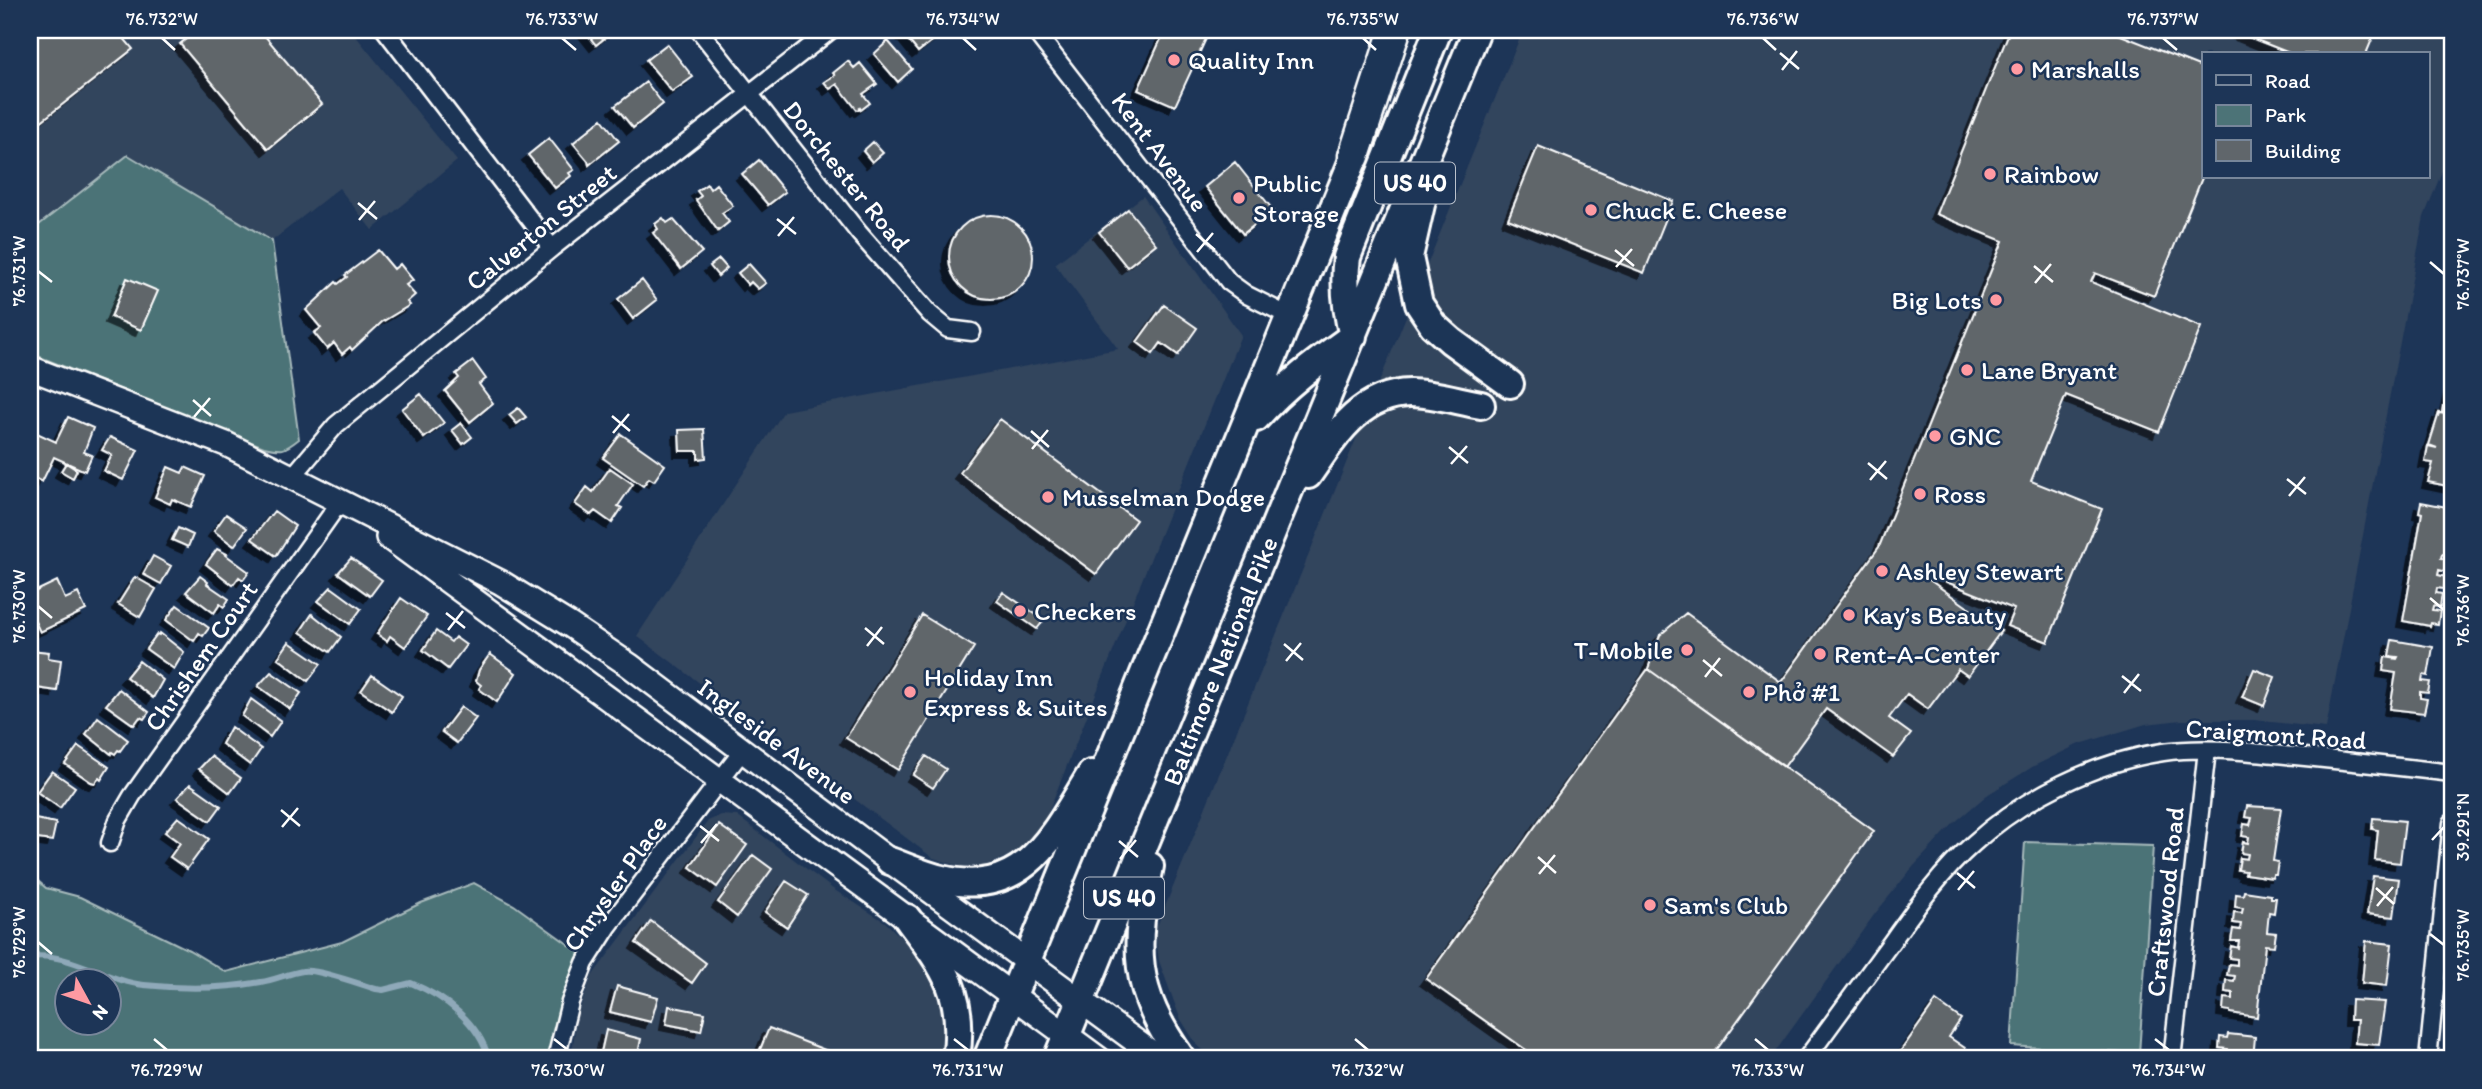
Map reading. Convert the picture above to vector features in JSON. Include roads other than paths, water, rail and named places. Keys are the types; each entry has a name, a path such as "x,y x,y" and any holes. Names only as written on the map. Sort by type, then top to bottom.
{"highway":[{"path":"1354,156 1395,30"}],"main road":[{"name":"US 40","path":"987,1059 1406,30"},
{"path":"1243,432 1278,393 1353,336 1346,309 1344,281 1347,257 1438,30"},
{"name":"Baltimore National Pike","path":"1062,1047 1478,30"},
{"path":"1439,125 1409,257 1419,304 1433,325 1451,341 1510,384"},
{"name":"Ingleside Avenue","path":"30,368 226,444 500,582 629,665 1160,1059"},
{"path":"1279,517 1335,435 1353,415 1370,402 1391,395 1413,393 1481,405"},
{"name":"Ingleside Avenue","path":"340,502 1013,995 1062,1047 1099,1059"},
{"path":"890,861 940,879 966,883 1008,875 1024,866 1039,854 1054,834 1131,710"},
{"path":"1166,794 1140,912 1139,949 1143,982 1151,1009 1182,1059"},
{"path":"907,918 942,965 951,985 958,1030 956,1059"}],"street":[{"path":"385,30 552,248"},
{"name":"Dorchester Road","path":"699,30 859,233 930,314 948,329 972,332"},
{"name":"Calverton Street","path":"293,476 336,425 552,248 831,30"},
{"name":"Kent Avenue","path":"1034,30 1229,282 1247,295 1291,317"},
{"name":"Chrishem Court","path":"110,843 118,820 132,796 340,502"},
{"name":"Chrysler Place","path":"556,1059 570,1002 585,963 608,927 743,750"},
{"name":"Craigmont Road","path":"1806,1059 1934,884 1973,844 2004,818 2065,784 2125,761 2163,752 2207,750 2452,773"},
{"name":"Craftswood Road","path":"2172,1059 2207,750"},
{"path":"2428,1059 2452,823"}],"waterway":[{"path":"30,957 58,958 130,982 158,986 232,986 266,981 303,971 329,974 383,990 411,983 437,996 459,1013 478,1034 489,1059"}],"place":[{"name":"Quality Inn","path":"1174,60"},
{"name":"Marshalls","path":"2017,69"},
{"name":"Rainbow","path":"1990,174"},
{"name":"Public Storage","path":"1239,198"},
{"name":"Chuck E. Cheese","path":"1591,210"},
{"name":"Big Lots","path":"1996,300"},
{"name":"Lane Bryant","path":"1967,370"},
{"name":"GNC","path":"1935,436"},
{"name":"Ross","path":"1920,494"},
{"name":"Musselman Dodge","path":"1048,497"},
{"name":"Ashley Stewart","path":"1882,571"},
{"name":"Checkers","path":"1020,611"},
{"name":"Kay’s Beauty","path":"1849,615"},
{"name":"T-Mobile","path":"1687,650"},
{"name":"Rent-A-Center","path":"1820,654"},
{"name":"Holiday Inn Express & Suites","path":"910,692"},
{"name":"Phở #1","path":"1749,692"},
{"name":"Sam's Club","path":"1650,905"}]}
